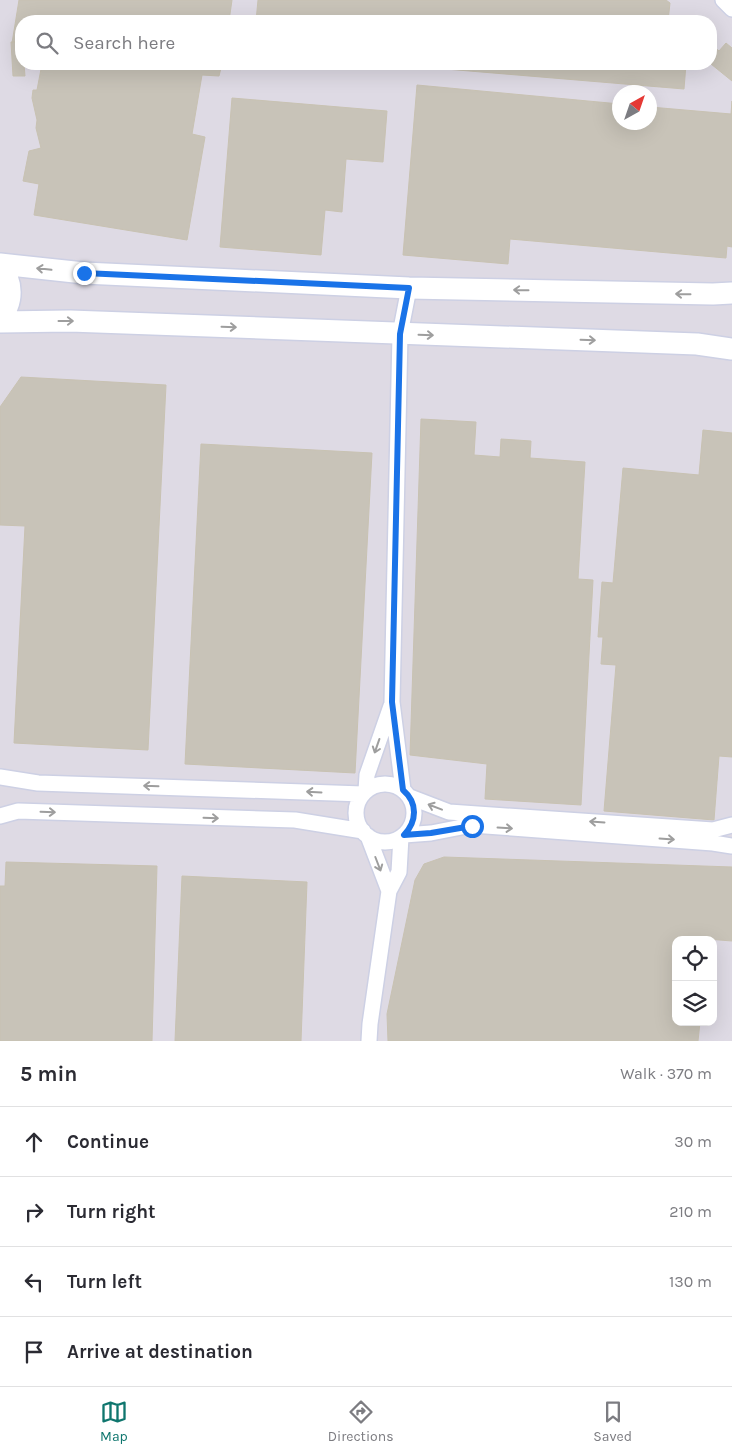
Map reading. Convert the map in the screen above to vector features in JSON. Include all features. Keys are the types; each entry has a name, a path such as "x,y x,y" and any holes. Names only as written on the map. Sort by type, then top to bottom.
{"street":[{"path":"722,0 732,9"},
{"path":"0,266 84,273 409,288 732,293"},
{"path":"0,266 9,282 10,294 8,305 0,317"},
{"path":"0,816 18,811 295,820 365,834 384,842 393,841 403,836 410,829 415,813 407,794 392,702 400,334 409,288"},
{"path":"0,322 70,321 697,344 732,349"},
{"path":"389,891 365,834 358,823 356,813 392,702"},
{"path":"0,777 38,783 364,793 380,784 388,784 449,812 713,830 732,825"},
{"path":"403,836 472,826 714,843 732,846"},
{"path":"369,1041 389,891 399,872 403,836"}],"shaded area":[{"path":"0,0 732,0 732,1041 0,1041"}],"building":[{"path":"19,0 232,0 230,15 17,15"},
{"path":"258,0 666,0 670,3 669,15 257,15"},
{"path":"15,25 15,42 12,43"},
{"path":"11,42 15,42 15,70 24,70 25,76 13,76"},
{"path":"726,43 732,48 732,81 717,69 717,49 719,51"},
{"path":"41,70 220,70 219,76 202,75 192,134 205,137 187,240 34,215 39,184 23,181 29,151 41,148 32,98 33,90 37,90"},
{"path":"458,70 686,70 684,89 657,87 657,85 636,85"},
{"path":"417,85 612,103 612,130 657,130 657,108 731,114 732,101 732,247 727,246 726,258 510,239 508,264 403,255"},
{"path":"232,98 387,111 383,162 346,159 342,212 325,210 321,255 220,247"},
{"path":"21,377 166,385 148,750 14,743 25,526 0,525 0,407"},
{"path":"421,419 476,422 474,455 500,457 501,439 531,441 530,458 585,462 578,579 593,580 581,805 485,799 487,764 410,755"},
{"path":"703,430 732,433 732,757 719,756 714,820 604,811 616,665 601,664 603,637 598,637 602,582 613,583 623,468 699,475"},
{"path":"201,444 372,453 355,773 185,764"},
{"path":"444,857 732,867 732,941 717,940 717,936 672,936 672,1026 700,1026 698,1041 388,1041 387,1014 415,880 424,864"},
{"path":"6,862 157,866 152,1041 0,1041 0,886 5,886"},
{"path":"182,876 307,882 301,1041 175,1041"}],"route":[{"path":"84,273 409,288 400,334 392,702 403,790 410,797 415,813 410,829 404,835 431,833 472,826"}]}
